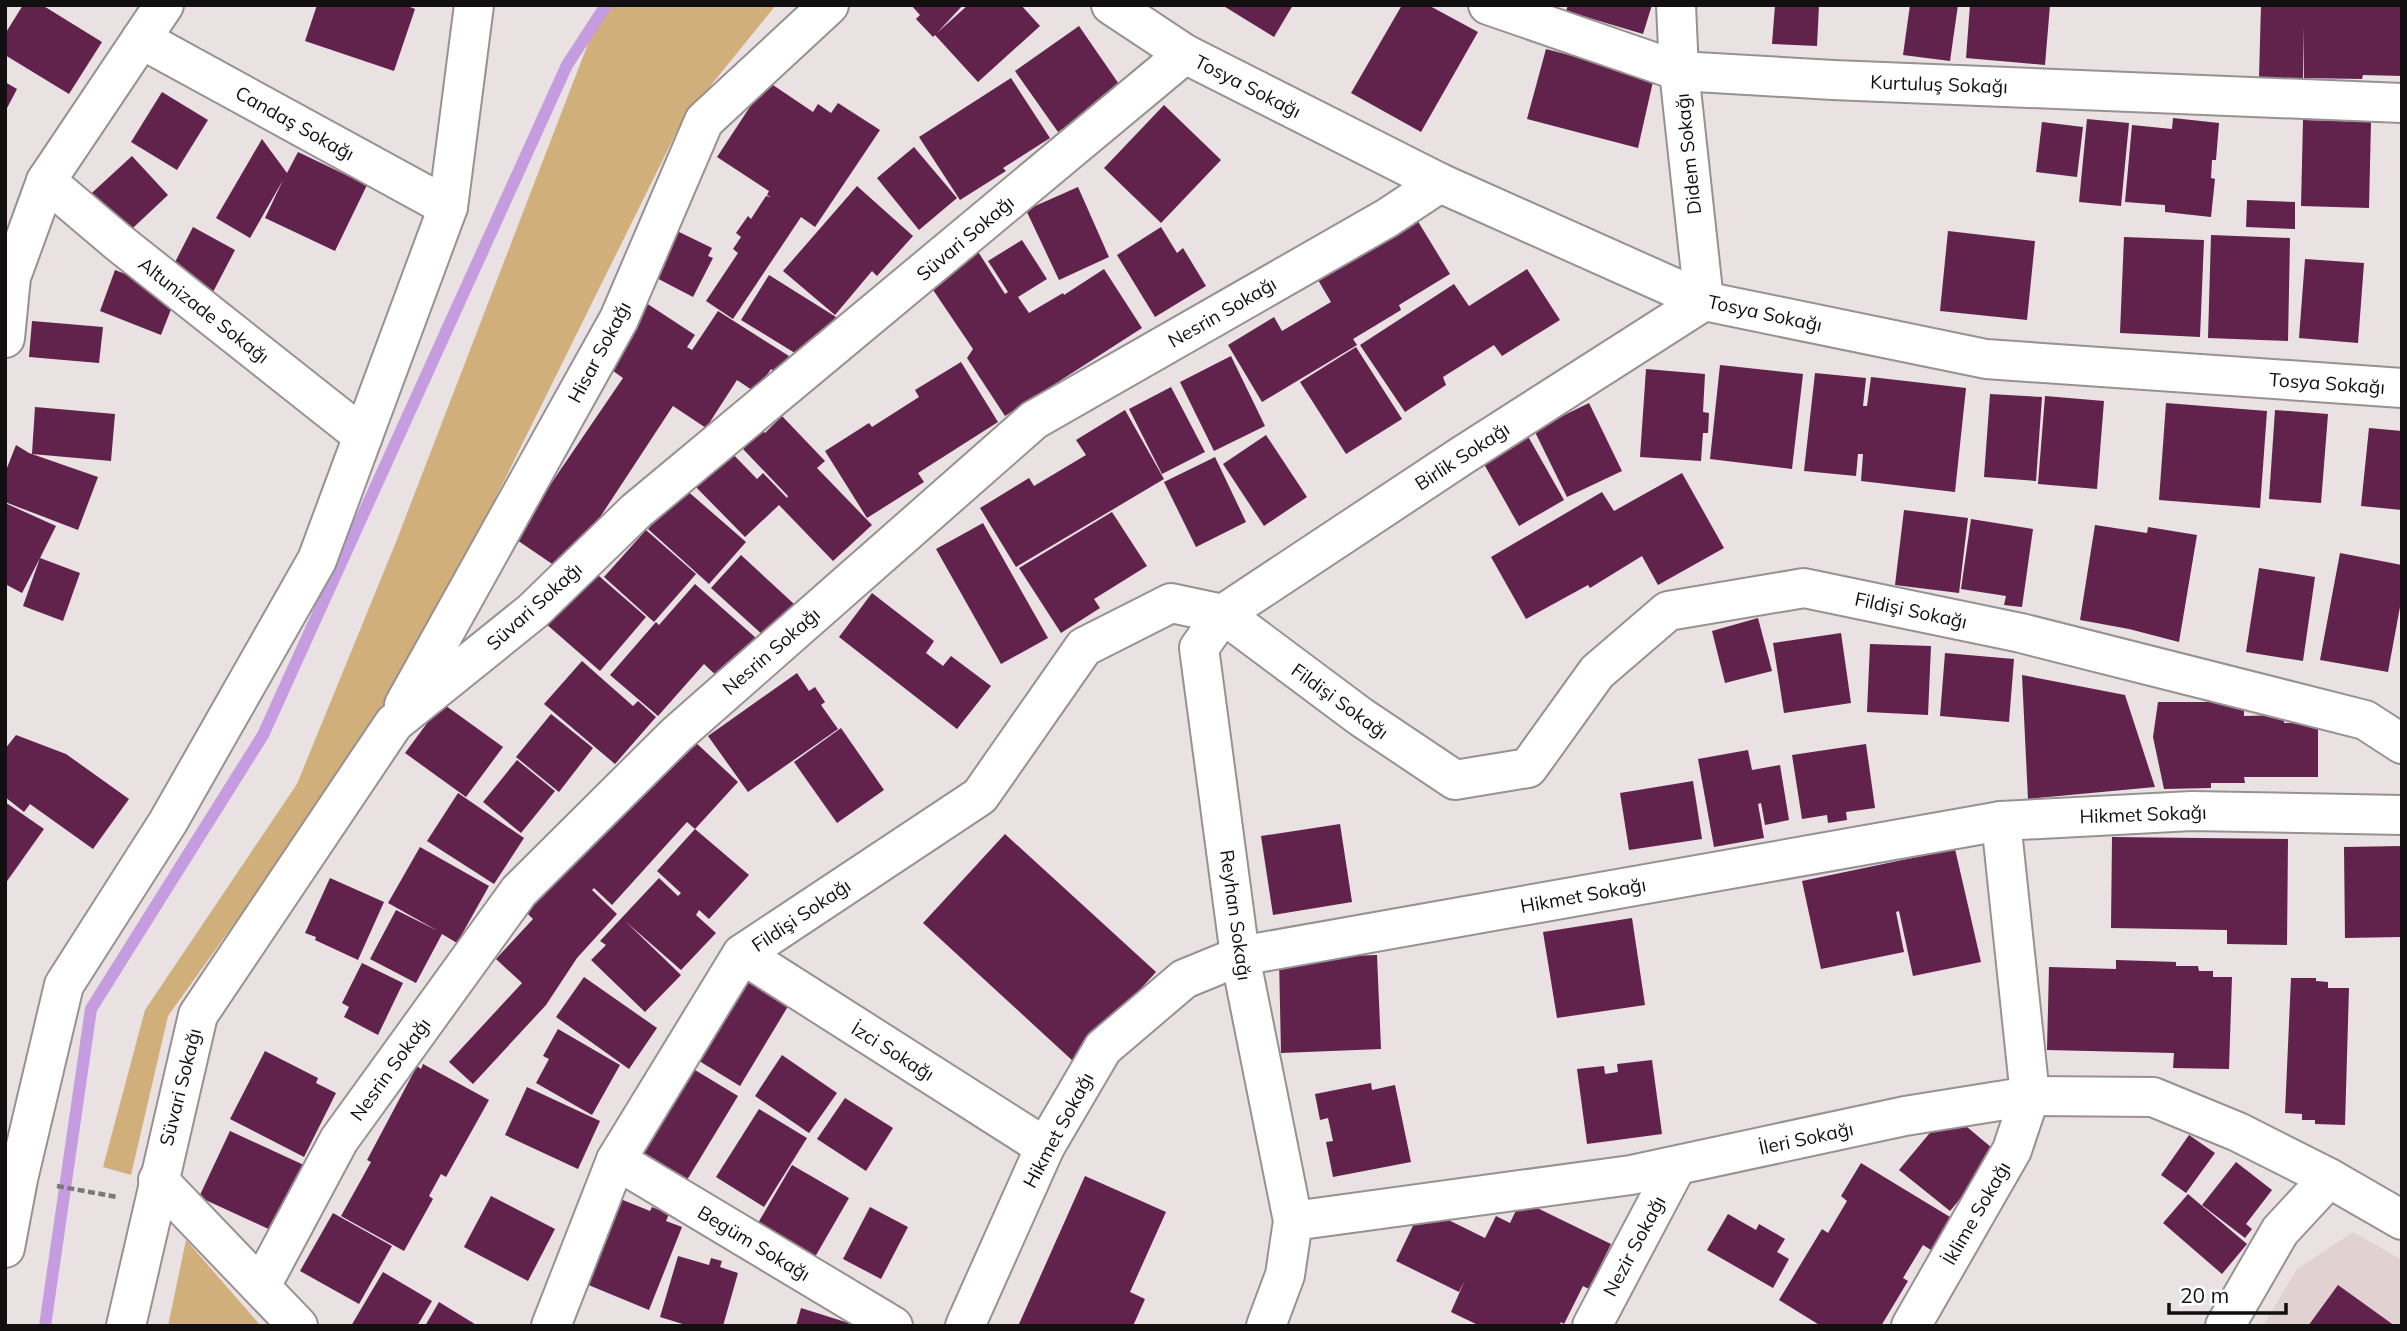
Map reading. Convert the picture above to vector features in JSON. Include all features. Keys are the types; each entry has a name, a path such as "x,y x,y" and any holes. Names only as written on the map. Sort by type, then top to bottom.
{"street":[{"path":"5,338 11,277 46,181 164,5"},
{"path":"5,1248 25,1179 64,985 168,822 317,560 448,207 474,5"},
{"name":"Hisar Sokağı","path":"394,723 619,319 704,121 829,5"},
{"name":"Tosya Sokağı","path":"1111,5 1185,54 1440,183 1704,302 1986,359 2402,388"},
{"name":"Kurtuluş Sokağı","path":"1488,5 1679,71 1833,80 2402,103"},
{"name":"Didem Sokağı","path":"1676,5 1679,71 1704,302"},
{"name":"Candaş Sokağı","path":"141,39 448,207"},
{"name":"Süvari Sokağı","path":"125,1326 198,1015 394,723 533,611 636,511 1185,54"},
{"name":"Altunizade Sokağı","path":"46,181 118,242 363,436"},
{"name":"Nesrin Sokağı","path":"261,1286 339,1140 519,891 676,734 1034,420 1387,218 1440,183"},
{"name":"Birlik Sokağı","path":"1223,614 1463,455 1704,302"},
{"name":"Fildişi Sokağı","path":"551,1326 616,1160 742,954 980,796 1084,647 1171,603 1223,614 1361,717 1455,780 1528,768 1597,672 1668,611 1804,588 2021,633 2365,720 2402,744"},
{"name":"Reyhan Sokağı","path":"1223,614 1199,648 1240,956 1293,1221"},
{"name":"Hikmet Sokağı","path":"965,1326 1045,1147 1103,1048 1184,979 1240,956 2001,821 2192,811 2402,815"},
{"path":"2001,821 2030,1096"},
{"name":"İzci Sokağı","path":"742,954 1045,1147"},
{"name":"İleri Sokağı","path":"1293,1221 1676,1167 1905,1116 2030,1096 2153,1097 2238,1132 2329,1178 2402,1220"},
{"name":"İklime Sokağı","path":"1911,1326 2012,1150 2030,1096"},
{"name":"Begüm Sokağı","path":"616,1160 892,1326"},
{"name":"Nezir Sokağı","path":"1592,1326 1676,1167"},
{"path":"2225,1326 2280,1231 2329,1178"},
{"path":"158,1180 298,1326"},
{"path":"1266,1326 1285,1275 1293,1221"}],"path":[{"path":"25,1179 91,1192"}],"shaded area":[{"path":"612,5 776,5 682,121 399,693 168,1016 131,1175 103,1167 145,1010 297,784 396,542 591,36"},
{"path":"2353,1232 2402,1260 2402,1326 2263,1326 2297,1269"},
{"path":"186,1240 261,1326 168,1326"}],"building":[{"path":"23,5 42,5 102,42 69,94 5,55 5,34"},
{"path":"317,5 405,5 415,9 394,71 305,41"},
{"path":"911,5 963,5 937,33 968,5 1021,5 1040,26 978,82 935,35 933,37 916,19 920,15"},
{"path":"1222,5 1293,5 1274,37"},
{"path":"1402,5 1428,5 1478,32 1421,132 1351,93"},
{"path":"1568,5 1652,5 1643,34 1566,11"},
{"path":"1775,5 1819,5 1817,46 1772,44"},
{"path":"1910,5 1958,5 1950,61 1903,55"},
{"path":"1970,5 2050,5 2045,65 1966,58"},
{"path":"2261,5 2402,5 2402,76 2363,75 2362,79 2304,78 2304,26 2303,79 2259,78"},
{"path":"1079,26 1121,87 1075,129 1071,123 1058,132 1015,71"},
{"path":"1546,49 1654,77 1638,148 1527,119"},
{"path":"1011,78 1050,138 1003,168 1006,171 960,200 919,137"},
{"path":"767,81 813,112 818,104 831,113 838,103 880,130 815,227 801,217 733,319 706,301 738,253 733,249 741,237 736,233 748,216 751,219 766,196 771,197 767,195 769,191 717,157"},
{"path":"5,82 17,89 5,112"},
{"path":"162,92 208,120 177,170 131,142"},
{"path":"1164,105 1221,160 1161,223 1104,168"},
{"path":"2173,118 2219,123 2216,160 2212,160 2211,178 2215,179 2211,217 2165,212 2165,205 2125,202 2132,125 2172,129"},
{"path":"2087,119 2129,123 2121,206 2079,202"},
{"path":"2303,120 2371,122 2369,208 2301,206"},
{"path":"2042,122 2083,127 2077,177 2036,172"},
{"path":"262,139 287,173 298,152 367,185 335,251 265,218 283,180 250,238 216,218"},
{"path":"914,147 957,198 919,230 877,178"},
{"path":"132,156 168,195 118,242 82,202"},
{"path":"857,186 913,236 877,276 872,271 835,315 783,271"},
{"path":"1078,187 1109,257 1059,280 1026,210"},
{"path":"2247,200 2295,202 2295,229 2246,227"},
{"path":"1411,210 1450,274 1399,305 1401,310 1353,339 1357,345 1262,402 1228,345 1274,317 1282,331 1331,302 1318,280 1366,251"},
{"path":"193,227 235,250 213,292 171,270"},
{"path":"1161,227 1177,253 1183,248 1206,286 1155,317 1117,255"},
{"path":"673,229 712,248 708,256 713,258 693,297 649,274"},
{"path":"1948,231 2035,241 2027,320 1940,311"},
{"path":"2211,235 2290,238 2288,341 2208,338"},
{"path":"2124,237 2204,240 2200,337 2120,333"},
{"path":"1022,240 1047,279 1018,297 1029,313 1063,293 1064,295 1104,269 1142,328 1005,416 967,358 973,349 927,281 977,250 1005,294 1008,292 988,261"},
{"path":"2305,259 2364,263 2358,343 2299,338"},
{"path":"1527,269 1560,320 1502,356 1494,345 1443,377 1446,385 1405,412 1360,345 1454,284 1469,306"},
{"path":"115,270 177,294 161,335 100,311"},
{"path":"769,275 836,317 821,342 803,358 741,320"},
{"path":"643,301 695,335 687,347 692,350 718,311 789,356 777,374 771,369 755,392 737,380 706,428 673,406 564,572 514,538 623,378 602,363"},
{"path":"32,321 103,327 99,363 29,357"},
{"path":"1356,347 1402,419 1346,454 1300,382"},
{"path":"1231,356 1265,426 1214,451 1180,382"},
{"path":"961,362 998,422 918,473 924,482 867,518 825,451 869,423 872,427 919,397 915,390"},
{"path":"1720,365 1803,374 1792,469 1710,459"},
{"path":"1646,369 1705,374 1703,412 1709,413 1708,433 1703,433 1701,461 1640,457"},
{"path":"1815,373 1866,378 1863,406 1867,406 1871,377 1966,388 1955,492 1861,481 1863,454 1858,454 1856,476 1804,471"},
{"path":"1171,387 1205,452 1162,474 1129,409"},
{"path":"1990,394 2042,397 2036,481 1984,477"},
{"path":"2045,396 2104,401 2097,489 2038,484"},
{"path":"1589,403 1622,471 1567,497 1534,430"},
{"path":"2166,403 2267,411 2260,508 2159,500"},
{"path":"35,407 115,414 111,461 32,454"},
{"path":"1125,410 1164,479 1016,567 980,508 1029,478 1034,486 1086,455 1076,440"},
{"path":"2275,410 2328,414 2321,503 2269,499"},
{"path":"782,416 825,461 817,468 872,525 833,561 779,505 745,537 692,483 728,449 757,479 763,473 787,498 743,449 762,430 765,433"},
{"path":"2369,428 2402,431 2402,510 2361,506"},
{"path":"1525,431 1564,500 1519,526 1480,457"},
{"path":"1266,435 1307,497 1264,526 1223,464"},
{"path":"16,445 29,453 98,477 78,530 5,502 5,473"},
{"path":"1215,457 1246,522 1196,547 1164,482"},
{"path":"1682,473 1724,548 1658,585 1642,556 1590,588 1588,585 1526,619 1491,557 1602,492 1614,511"},
{"path":"684,488 746,542 709,584 648,529"},
{"path":"5,503 56,526 22,593 5,584"},
{"path":"1904,510 1968,518 1959,593 1895,585"},
{"path":"1112,512 1147,566 1094,599 1100,608 1061,633 1019,568"},
{"path":"1971,519 2033,529 2022,607 2004,605 2006,596 1961,589"},
{"path":"983,523 1048,638 1001,664 936,549"},
{"path":"2095,525 2147,533 2148,527 2197,535 2179,642 2080,620"},
{"path":"646,530 696,574 654,622 604,577"},
{"path":"2340,553 2402,565 2402,596 2388,672 2320,660"},
{"path":"741,555 794,604 764,636 711,588"},
{"path":"40,558 80,573 63,621 23,606"},
{"path":"2259,568 2315,577 2303,661 2246,652"},
{"path":"591,569 646,617 600,671 545,623"},
{"path":"695,584 756,638 720,679 704,664 658,716 610,675 656,622 659,625"},
{"path":"872,593 934,641 926,653 943,666 951,656 991,686 957,729 839,637"},
{"path":"1758,618 1772,671 1725,683 1712,631"},
{"path":"1841,633 1851,703 1784,713 1773,643"},
{"path":"1870,644 1931,646 1928,715 1867,712"},
{"path":"1945,653 2014,659 2009,722 1940,716"},
{"path":"582,661 633,706 638,701 656,717 615,764 544,704"},
{"path":"797,673 809,691 815,687 825,702 821,705 838,729 748,792 708,736"},
{"path":"2022,675 2125,695 2155,787 2028,799"},
{"path":"2158,702 2244,702 2244,716 2284,715 2284,723 2318,723 2318,777 2244,777 2245,783 2211,783 2211,788 2164,789 2153,737"},
{"path":"442,703 503,747 466,797 405,753"},
{"path":"551,714 593,748 559,792 516,757"},
{"path":"841,728 884,790 837,823 794,762"},
{"path":"16,735 66,754 129,799 93,849 30,804 24,812 5,797 5,749"},
{"path":"693,740 738,782 695,829 687,822 612,905 594,888 592,890 617,914 577,958 546,1005 473,1084 449,1062 522,983 496,959 533,919 523,909 634,784 645,794"},
{"path":"1866,744 1875,808 1846,812 1847,820 1828,823 1827,815 1802,819 1792,755"},
{"path":"1748,750 1752,770 1780,765 1789,820 1765,825 1761,803 1758,804 1764,838 1714,847 1698,759"},
{"path":"517,760 555,791 521,833 483,802"},
{"path":"1693,781 1702,839 1629,850 1620,793"},
{"path":"458,793 524,838 494,884 427,841"},
{"path":"5,802 44,829 5,884"},
{"path":"1340,824 1352,902 1273,915 1261,836"},
{"path":"695,829 749,875 709,919 699,910 696,915 716,933 681,970 625,921 681,975 645,1012 591,960 606,945 600,941 659,878 678,896 681,893 657,871"},
{"path":"1005,834 1156,972 1074,1062 923,923"},
{"path":"2112,837 2288,839 2287,945 2227,944 2227,930 2111,928"},
{"path":"2402,846 2402,937 2345,938 2344,847"},
{"path":"420,847 489,886 457,943 442,934 416,983 370,959 396,910 438,931 388,903"},
{"path":"1955,849 1981,962 1913,976 1899,911 1896,912 1904,952 1821,969 1802,881"},
{"path":"330,878 384,902 358,960 305,933"},
{"path":"1632,918 1645,1005 1557,1018 1543,932"},
{"path":"1377,955 1381,1049 1281,1053 1279,958"},
{"path":"2116,960 2176,962 2176,966 2198,966 2199,971 2213,971 2213,977 2232,977 2229,1069 2173,1068 2174,1053 2047,1050 2049,967 2116,969"},
{"path":"362,963 403,983 378,1035 344,1017 349,1007 342,1003"},
{"path":"743,969 793,998 740,1086 691,1056"},
{"path":"584,977 657,1028 629,1069 556,1017"},
{"path":"2291,978 2316,978 2316,981 2328,982 2328,988 2349,988 2345,1125 2315,1124 2315,1120 2302,1120 2302,1114 2285,1113"},
{"path":"558,1029 620,1065 592,1115 536,1083 549,1059 543,1056"},
{"path":"265,1051 318,1078 316,1083 336,1093 304,1157 230,1119"},
{"path":"782,1055 837,1093 809,1133 755,1096"},
{"path":"1652,1060 1662,1134 1587,1144 1577,1069 1604,1066 1605,1074 1618,1072 1617,1064"},
{"path":"423,1064 489,1100 446,1177 441,1174 429,1196 433,1199 404,1251 341,1216 371,1162 367,1160 417,1066 421,1069"},
{"path":"685,1064 738,1096 687,1180 634,1148"},
{"path":"1371,1083 1372,1090 1395,1085 1411,1162 1333,1177 1326,1142 1333,1141 1328,1118 1320,1120 1315,1094"},
{"path":"527,1087 600,1121 578,1169 505,1135"},
{"path":"845,1098 893,1128 866,1171 817,1139"},
{"path":"759,1109 807,1138 764,1207 716,1177"},
{"path":"1948,1111 1998,1153 1950,1211 1899,1170"},
{"path":"230,1131 306,1166 275,1232 199,1197"},
{"path":"2189,1135 2215,1153 2186,1193 2161,1175"},
{"path":"2236,1162 2272,1190 2246,1224 2252,1229 2245,1238 2202,1205"},
{"path":"1861,1163 1950,1217 1931,1250 1923,1245 1903,1278 1908,1281 1881,1326 1821,1326 1779,1300 1822,1229 1828,1233 1847,1201 1841,1196"},
{"path":"792,1165 849,1198 815,1257 758,1223"},
{"path":"1085,1176 1166,1212 1130,1292 1145,1299 1133,1326 1022,1326 1019,1324"},
{"path":"608,1194 650,1211 652,1207 669,1214 666,1221 682,1227 649,1310 574,1279"},
{"path":"2188,1194 2247,1244 2222,1274 2163,1223"},
{"path":"491,1196 555,1229 528,1281 464,1247"},
{"path":"1521,1200 1611,1244 1589,1289 1583,1286 1564,1324 1480,1326 1451,1312 1465,1280 1459,1292 1396,1261 1422,1207 1485,1238 1496,1216 1510,1223"},
{"path":"870,1207 908,1227 881,1279 843,1259"},
{"path":"333,1213 392,1246 359,1304 300,1271"},
{"path":"1728,1214 1756,1230 1759,1224 1785,1239 1777,1252 1789,1259 1773,1288 1707,1250"},
{"path":"678,1256 709,1265 711,1258 722,1261 720,1267 738,1273 723,1326 689,1326 660,1317"},
{"path":"383,1272 432,1301 417,1326 351,1326"},
{"path":"2338,1285 2395,1326 2308,1326"},
{"path":"439,1302 478,1326 425,1326"},
{"path":"801,1308 855,1325 855,1326 796,1326"}],"waterway":[{"path":"45,1326 91,1009 263,735 567,65 606,5"}]}
